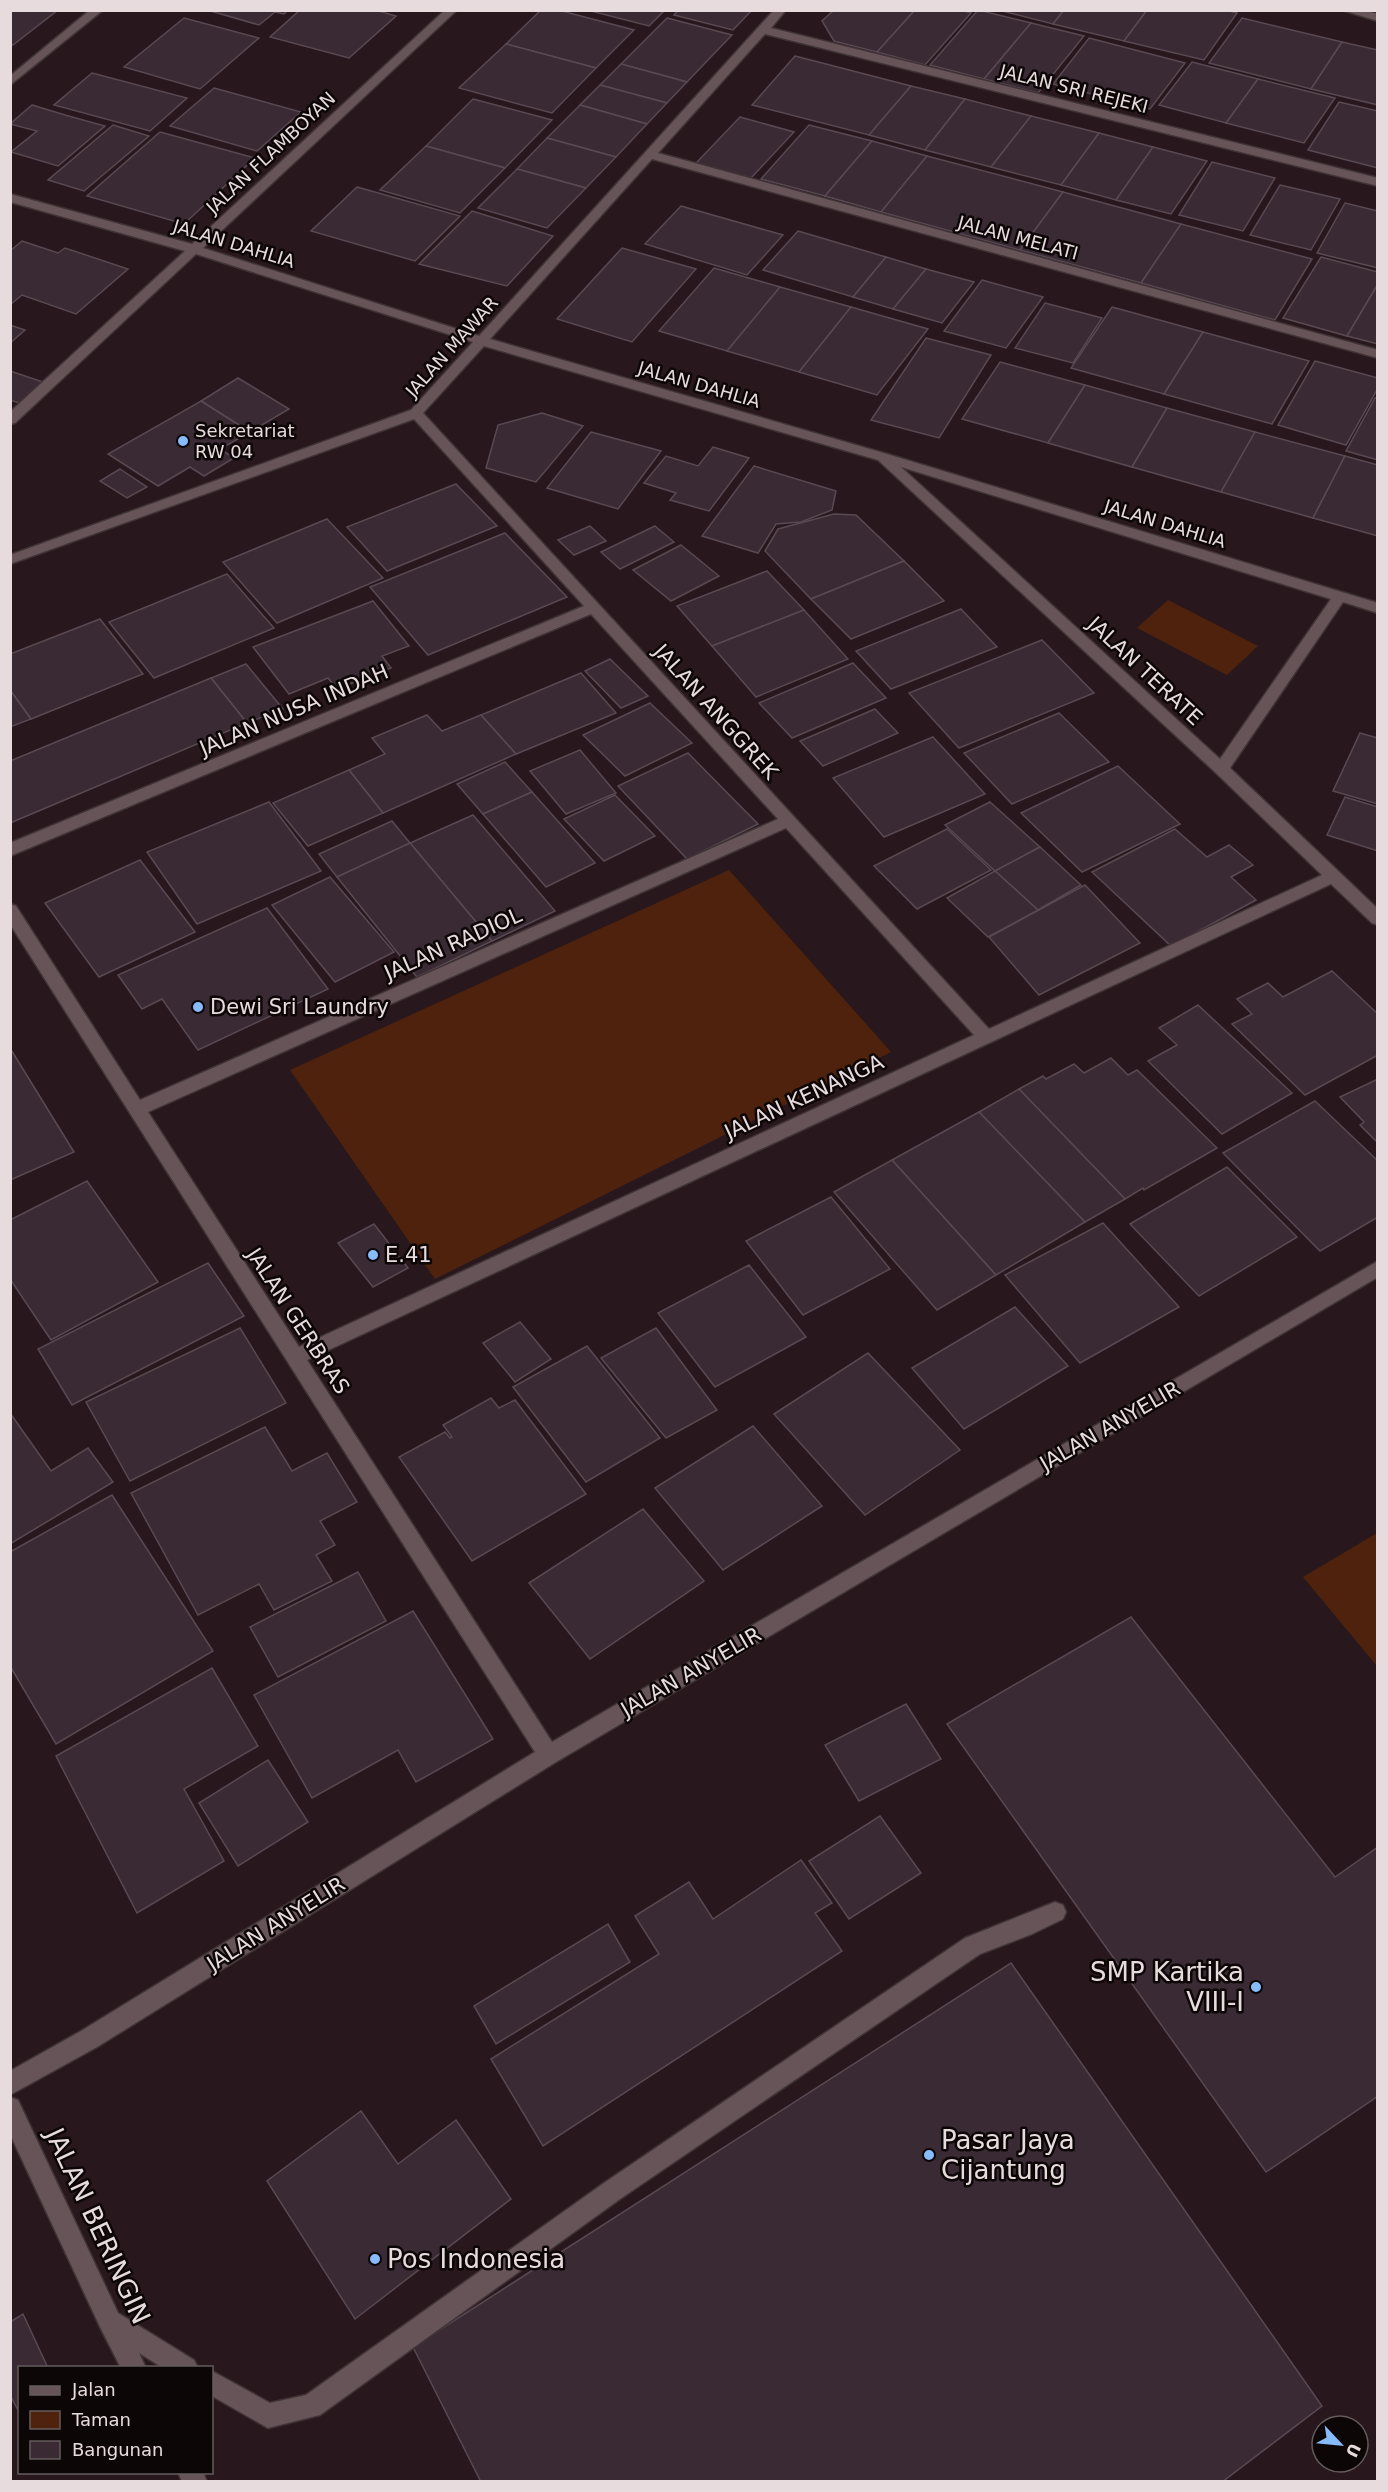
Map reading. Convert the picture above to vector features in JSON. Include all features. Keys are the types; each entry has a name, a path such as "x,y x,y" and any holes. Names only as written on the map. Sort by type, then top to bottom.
{"street":[{"path":"10,82 98,10"},
{"name":"JALAN FLAMBOYAN","path":"10,420 452,10"},
{"name":"JALAN MAWAR","path":"10,560 416,413 781,10"},
{"path":"1347,10 1377,18"},
{"name":"JALAN SRI REJEKI","path":"763,30 1377,182"},
{"name":"JALAN MELATI","path":"650,155 1377,354"},
{"name":"JALAN DAHLIA","path":"10,198 194,249 482,341 882,457 1377,608"},
{"name":"JALAN ANGGREK","path":"416,413 986,1037"},
{"name":"JALAN TERATE","path":"882,457 1221,769 1377,919"},
{"path":"1221,769 1340,596"},
{"name":"JALAN NUSA INDAH","path":"10,850 594,607"},
{"name":"JALAN RADIOL","path":"136,1109 787,821"},
{"name":"JALAN KENANGA","path":"295,1357 1332,877"},
{"name":"JALAN GERBRAS","path":"10,910 549,1755"},
{"name":"JALAN ANYELIR","path":"10,2084 89,2039 549,1755 1377,1269"},
{"path":"213,2384 268,2416 311,2406 612,2191 974,1946 1024,1927 1055,1912"},
{"name":"JALAN BERINGIN","path":"10,2108 133,2366"},
{"path":"110,2321 184,2366"}],"green space":[{"path":"1168,600 1258,646 1227,675 1137,628"},
{"path":"729,870 891,1052 435,1279 290,1070"},
{"path":"1377,1533 1377,1666 1303,1577"}],"building":[{"path":"10,10 58,10 13,45 10,44"},
{"path":"207,10 288,10 284,14 275,12 259,25"},
{"path":"300,10 375,10 396,16 349,58 270,37"},
{"path":"541,10 558,10 634,30 596,68 506,44"},
{"path":"587,10 665,10 649,26"},
{"path":"678,10 752,10 733,30 674,15"},
{"path":"834,10 915,10 877,52 834,41 822,21"},
{"path":"915,10 961,10 971,13 925,65 877,52"},
{"path":"978,10 1031,23 984,79 930,65"},
{"path":"998,10 1064,10 1053,24"},
{"path":"1064,10 1147,10 1124,41 1053,24"},
{"path":"1147,10 1226,10 1237,13 1204,60 1124,41"},
{"path":"184,18 259,38 200,89 124,67"},
{"path":"667,18 732,35 687,82 621,64"},
{"path":"1242,18 1342,42 1311,89 1209,63"},
{"path":"1031,23 1084,36 1038,93 984,79"},
{"path":"1089,38 1185,63 1150,109 1053,84"},
{"path":"1342,42 1378,50 1378,105 1311,89"},
{"path":"506,44 596,68 552,113 459,88"},
{"path":"795,56 911,86 869,135 752,105"},
{"path":"1192,62 1258,79 1226,123 1159,105"},
{"path":"621,64 687,82 667,103 600,85"},
{"path":"92,73 187,98 150,131 54,105"},
{"path":"1258,79 1335,98 1304,143 1226,123"},
{"path":"600,85 667,103 647,124 580,105"},
{"path":"911,86 965,99 925,150 869,135"},
{"path":"214,88 301,112 257,151 170,126"},
{"path":"473,99 552,120 505,168 426,146"},
{"path":"965,99 1031,116 991,167 925,150"},
{"path":"1339,102 1378,111 1378,168 1308,150"},
{"path":"32,105 105,126 58,166 11,152 37,131 10,124"},
{"path":"580,105 647,124 616,157 547,138"},
{"path":"1031,116 1099,133 1061,185 991,167"},
{"path":"740,117 794,132 751,178 696,163"},
{"path":"113,125 149,136 84,191 48,180"},
{"path":"809,125 872,141 825,196 761,179"},
{"path":"160,132 255,158 184,224 87,196"},
{"path":"1099,133 1153,147 1116,200 1061,185"},
{"path":"547,138 616,157 586,188 517,169"},
{"path":"872,141 927,156 881,212 825,196"},
{"path":"426,146 505,168 460,213 380,190"},
{"path":"1153,147 1207,161 1171,214 1116,200"},
{"path":"927,156 1063,192 1020,250 881,212"},
{"path":"1212,162 1275,178 1243,231 1179,215"},
{"path":"517,169 586,188 547,228 478,208"},
{"path":"1280,185 1340,199 1311,250 1250,235"},
{"path":"357,187 460,216 415,261 311,231"},
{"path":"1063,192 1181,224 1141,283 1020,250"},
{"path":"1345,203 1378,211 1378,268 1317,253"},
{"path":"681,206 783,235 747,275 645,244"},
{"path":"472,211 553,236 507,286 419,264"},
{"path":"1181,224 1312,259 1275,320 1141,283"},
{"path":"798,231 886,257 853,297 763,270"},
{"path":"22,241 58,253 65,248 128,269 76,314 22,295 11,304 10,251"},
{"path":"622,248 696,269 632,342 557,319"},
{"path":"886,257 926,269 893,309 853,297"},
{"path":"1321,257 1378,272 1378,284 1347,336 1283,318"},
{"path":"714,268 780,287 727,351 659,331"},
{"path":"926,269 974,282 942,323 893,309"},
{"path":"982,280 1043,297 1006,348 944,331"},
{"path":"1378,284 1378,344 1347,336"},
{"path":"780,287 851,307 799,372 727,351"},
{"path":"1045,303 1102,318 1073,363 1015,348"},
{"path":"851,307 928,329 877,395 799,372"},
{"path":"1112,307 1203,332 1164,394 1071,368"},
{"path":"10,325 25,330 10,343"},
{"path":"1203,332 1309,361 1272,424 1164,394"},
{"path":"926,338 991,355 939,438 871,420"},
{"path":"1315,361 1378,378 1378,388 1346,445 1278,425"},
{"path":"1000,362 1085,385 1048,443 962,419"},
{"path":"10,371 49,384 25,405 10,400"},
{"path":"238,378 289,409 250,432 201,401"},
{"path":"1085,385 1167,408 1132,467 1048,443"},
{"path":"1375,398 1378,398 1378,460 1346,451"},
{"name":"Sekretariat RW 04","path":"201,401 250,432 220,449 234,458 204,476 190,467 158,486 108,454"},
{"path":"1167,408 1255,432 1221,492 1132,467"},
{"path":"542,413 583,426 536,482 486,468 498,425"},
{"path":"591,432 661,451 618,509 547,488"},
{"path":"1255,432 1345,456 1313,518 1221,492"},
{"path":"713,447 749,458 709,511 670,500 676,493 644,483 666,456 698,466"},
{"path":"1345,456 1378,465 1378,536 1313,518"},
{"path":"754,466 836,491 832,510 801,522 776,524 758,553 702,536"},
{"path":"120,469 147,487 127,498 100,481"},
{"path":"456,484 497,526 387,571 347,527"},
{"path":"834,514 856,515 904,561 811,599 765,551 778,529"},
{"path":"327,519 383,578 277,623 223,562"},
{"path":"590,526 606,541 574,555 558,540"},
{"path":"655,526 674,542 620,569 601,552"},
{"path":"505,533 567,597 428,655 370,587"},
{"path":"681,545 719,576 671,601 633,570"},
{"path":"904,561 944,601 851,639 811,599"},
{"path":"767,571 804,610 712,646 677,606"},
{"path":"227,574 274,628 154,678 109,622"},
{"path":"373,601 409,646 382,656 391,668 337,689 328,678 289,694 253,647"},
{"path":"961,609 997,647 891,689 856,651"},
{"path":"804,610 848,659 756,697 712,646"},
{"path":"100,619 143,674 31,719 10,690 10,654"},
{"path":"1042,640 1094,693 959,748 909,693"},
{"path":"610,659 648,696 621,708 585,671"},
{"path":"853,663 886,698 792,738 759,703"},
{"path":"246,664 283,709 247,723 211,678"},
{"path":"581,673 616,713 516,754 481,715"},
{"path":"211,678 247,723 10,823 10,761"},
{"path":"10,690 31,719 10,727"},
{"path":"650,703 692,743 625,776 583,735"},
{"path":"875,709 898,733 823,766 800,741"},
{"path":"1059,713 1109,762 1012,804 964,753"},
{"path":"427,715 442,731 481,715 516,754 383,813 349,770 385,754 372,738"},
{"path":"1360,733 1378,738 1378,804 1333,791"},
{"path":"933,737 985,794 884,837 833,778"},
{"path":"580,750 616,793 566,814 530,771"},
{"path":"688,753 758,824 687,859 618,786"},
{"path":"505,762 532,792 483,814 457,784"},
{"path":"1118,766 1180,824 1082,872 1021,813"},
{"path":"349,770 383,813 308,846 273,803"},
{"path":"532,792 595,863 546,887 483,814"},
{"path":"615,795 655,836 604,861 564,819"},
{"path":"1345,797 1378,807 1378,851 1327,835"},
{"path":"269,802 321,871 197,924 147,852"},
{"path":"990,802 1040,847 995,871 945,825"},
{"path":"473,815 555,911 492,941 410,843"},
{"path":"392,821 410,843 337,877 319,854"},
{"path":"947,829 991,870 917,909 874,866"},
{"path":"1175,829 1207,857 1229,845 1253,865 1231,877 1256,900 1171,946 1092,872"},
{"path":"410,843 492,941 417,977 337,877"},
{"path":"1040,847 1081,885 1038,910 995,871"},
{"path":"140,860 195,932 99,977 45,903"},
{"path":"995,871 1038,910 988,937 947,898"},
{"path":"330,877 394,952 335,982 272,905"},
{"path":"1085,885 1140,943 1039,995 989,937"},
{"path":"267,908 328,989 198,1050 162,999 142,1009 118,975"},
{"path":"1332,971 1378,1014 1378,1055 1305,1095 1232,1024 1252,1014 1237,999 1268,983 1283,997"},
{"path":"1198,1005 1292,1093 1222,1134 1148,1061 1177,1045 1159,1028"},
{"path":"10,1048 74,1152 10,1180"},
{"path":"1111,1058 1128,1075 1137,1070 1217,1148 1125,1199 1019,1089 1043,1076 1046,1079 1074,1064 1084,1073"},
{"path":"1378,1079 1378,1143 1360,1125 1364,1122 1340,1097"},
{"path":"1019,1089 1125,1199 1085,1222 979,1112"},
{"path":"1315,1101 1378,1161 1378,1217 1320,1251 1223,1153"},
{"path":"979,1112 1085,1222 996,1275 892,1160"},
{"path":"892,1160 996,1275 937,1310 834,1192"},
{"path":"1227,1167 1297,1237 1199,1296 1130,1224"},
{"path":"87,1181 158,1282 51,1340 10,1279 10,1220"},
{"path":"831,1197 890,1269 803,1315 746,1241"},
{"path":"1103,1223 1179,1307 1080,1363 1005,1275"},
{"name":"E.41","path":"374,1224 408,1268 373,1287 338,1243"},
{"path":"208,1263 244,1316 72,1405 38,1349"},
{"path":"749,1265 806,1337 715,1387 658,1313"},
{"path":"1015,1307 1068,1366 964,1429 912,1368"},
{"path":"520,1322 551,1359 515,1382 483,1343"},
{"path":"240,1328 286,1403 130,1481 86,1402"},
{"path":"656,1328 717,1410 666,1438 601,1358"},
{"path":"587,1346 660,1438 586,1482 513,1387"},
{"path":"868,1353 960,1450 865,1515 774,1414"},
{"path":"491,1398 499,1408 515,1400 586,1494 472,1561 399,1457 445,1432 450,1438 452,1437 443,1425"},
{"path":"10,1413 51,1471 88,1448 113,1482 10,1544"},
{"path":"753,1426 822,1506 723,1570 655,1488"},
{"path":"265,1427 292,1471 327,1453 357,1502 320,1521 335,1545 316,1555 332,1581 274,1610 259,1584 198,1615 131,1493"},
{"path":"112,1495 213,1651 56,1744 10,1666 10,1552"},
{"path":"643,1509 704,1581 590,1659 529,1583"},
{"path":"358,1572 386,1621 278,1677 250,1627"},
{"path":"413,1611 493,1739 416,1782 398,1750 312,1798 254,1695"},
{"name":"SMP Kartika VIII-I","path":"1131,1617 1335,1877 1378,1847 1378,2096 1266,2172 947,1724"},
{"path":"212,1668 258,1746 184,1789 224,1861 137,1913 56,1756"},
{"path":"906,1704 941,1759 859,1801 825,1745"},
{"path":"268,1760 308,1822 238,1866 199,1803"},
{"path":"880,1816 921,1873 849,1919 809,1861"},
{"path":"801,1860 832,1903 815,1913 842,1951 543,2146 491,2059 659,1954 635,1916 689,1882 713,1919"},
{"path":"608,1924 630,1962 496,2044 474,2006"},
{"name":"Pasar Jaya Cijantung","path":"1011,1963 1322,2406 1222,2482 481,2482 413,2347"},
{"name":"Pos Indonesia","path":"361,2111 398,2164 456,2120 511,2199 355,2319 267,2181"},
{"path":"23,2314 47,2366 18,2366 18,2410 10,2395 10,2322"}],"place":[{"name":"Sekretariat RW 04","path":"183,441"},
{"name":"Dewi Sri Laundry","path":"198,1007"},
{"name":"E.41","path":"373,1255"},
{"name":"SMP Kartika VIII-I","path":"1256,1987"},
{"name":"Pasar Jaya Cijantung","path":"929,2155"},
{"name":"Pos Indonesia","path":"375,2259"}]}
